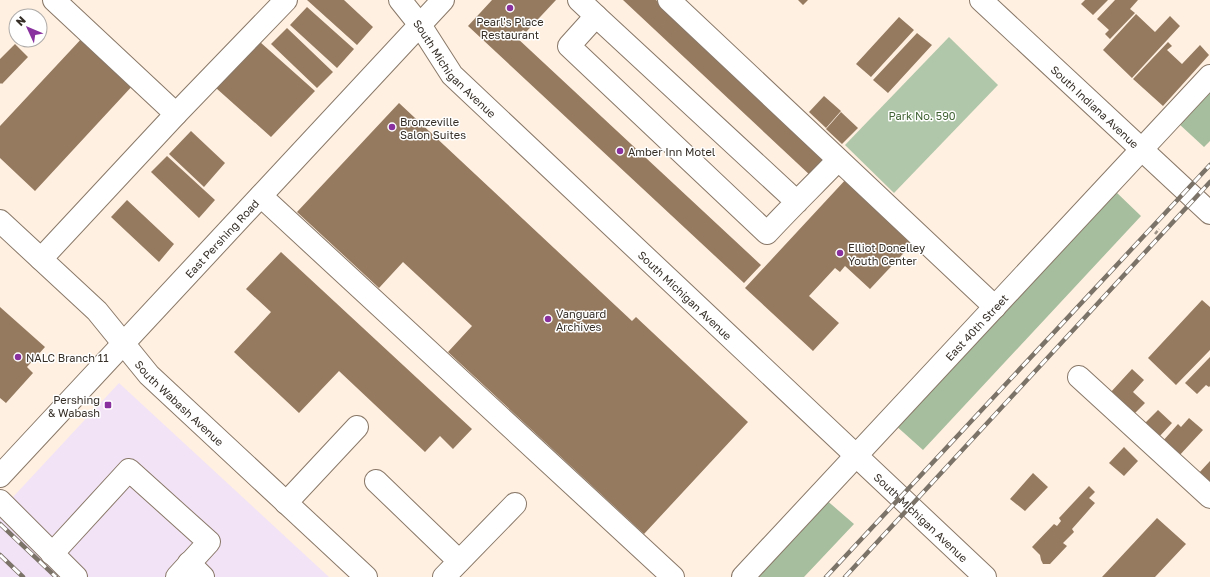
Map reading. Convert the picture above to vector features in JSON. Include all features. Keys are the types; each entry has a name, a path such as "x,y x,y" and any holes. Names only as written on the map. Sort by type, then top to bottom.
{"street":[{"path":"54,0 176,114"},
{"path":"40,259 176,114 286,0"},
{"name":"South Michigan Avenue","path":"400,0 420,25 452,76 986,577"},
{"name":"East Pershing Road","path":"0,476 443,0"},
{"path":"579,0 797,202"},
{"path":"668,0 995,307"},
{"name":"South Indiana Avenue","path":"981,0 1210,213"},
{"path":"596,16 569,46 766,233 838,160"},
{"name":"East 40th Street","path":"743,577 1210,76"},
{"path":"261,196 673,577"},
{"name":"South Wabash Avenue","path":"0,221 97,311 149,375 286,503 356,574"},
{"path":"1079,377 1210,497"},
{"path":"286,503 357,427"},
{"path":"52,554 130,470 209,542 190,572"},
{"path":"376,481 459,561"},
{"path":"0,501 76,577"},
{"path":"444,577 515,504"}],"path":[{"path":"1155,234 1159,229"}],"shaded area":[{"path":"119,383 329,577 0,577 0,511"}],"green space":[{"name":"Park No. 590","path":"949,37 998,85 894,193 845,145"},
{"path":"1210,89 1210,141 1204,147 1178,123"},
{"path":"1115,191 1141,216 923,450 894,424"},
{"path":"824,498 854,524 804,577 751,577"}],"building":[{"path":"307,0 344,0 373,27 357,45"},
{"name":"Amber Inn Motel","path":"492,0 556,0 526,32 523,30 516,37 761,265 744,283 468,26"},
{"path":"623,0 656,0 828,160 812,177"},
{"path":"798,0 808,0 803,5"},
{"path":"1085,0 1108,0 1093,15 1081,4"},
{"path":"1115,0 1138,0 1130,9 1135,13 1110,39 1105,34 1109,30 1097,19"},
{"path":"307,7 354,49 337,68 290,25"},
{"path":"1136,14 1155,32 1170,16 1180,26 1132,78 1103,50"},
{"path":"899,17 914,30 871,77 856,64"},
{"path":"287,28 333,72 317,88 271,44"},
{"path":"917,33 932,45 888,93 873,80"},
{"path":"84,36 135,83 35,191 0,158 0,126"},
{"path":"260,42 315,91 271,137 216,88"},
{"path":"1168,42 1172,46 1167,50 1182,64 1200,45 1209,55 1163,106 1133,79"},
{"path":"11,48 19,48 28,57 2,84 0,84 0,59"},
{"path":"824,96 841,111 826,128 809,112"},
{"name":"Vanguard Archives","path":"399,103 632,321 636,317 748,422 644,534 448,352 472,326 403,262 379,288 297,212"},
{"path":"841,112 858,128 842,144 826,129"},
{"path":"191,131 225,163 204,187 169,154"},
{"path":"167,156 215,200 199,218 151,172"},
{"name":"Elliot Donelley Youth Center","path":"848,177 915,241 870,289 845,266 840,272 835,268 809,296 839,323 813,351 745,288"},
{"path":"127,200 174,244 159,262 111,217"},
{"path":"281,252 472,429 453,449 440,436 425,452 339,371 299,413 234,352 271,312 246,289"},
{"path":"1202,300 1210,307 1210,350 1176,385 1148,358"},
{"name":"NALC Branch 11","path":"0,307 45,347 27,367 33,373 6,403 0,398"},
{"path":"1210,357 1210,386 1209,387 1206,385 1197,394 1185,383"},
{"path":"1132,369 1144,380 1133,392 1145,403 1133,415 1110,393"},
{"path":"1158,410 1172,423 1158,438 1143,425"},
{"path":"1189,418 1203,430 1178,457 1162,442 1178,424 1181,427"},
{"path":"1124,447 1138,461 1124,476 1109,463"},
{"path":"1210,461 1210,484 1198,474"},
{"path":"1033,473 1048,487 1025,511 1010,499"},
{"path":"1089,486 1095,492 1089,498 1095,503 1072,529 1074,532 1063,543 1067,546 1050,564 1043,564 1040,555 1032,547 1054,524 1057,526 1061,521 1059,518"},
{"path":"1157,518 1186,544 1155,577 1102,577"}],"railway":[{"path":"826,577 1210,165"},
{"path":"845,577 1210,182"},
{"path":"0,524 56,577"},
{"path":"0,555 23,577"}],"place":[{"name":"Pearl's Place Restaurant","path":"510,8"},
{"name":"Bronzeville Salon Suites","path":"392,127"},
{"name":"Amber Inn Motel","path":"620,151"},
{"name":"Elliot Donelley Youth Center","path":"840,253"},
{"name":"Vanguard Archives","path":"548,319"},
{"name":"NALC Branch 11","path":"18,357"},
{"name":"Pershing & Wabash","path":"108,405"}]}
